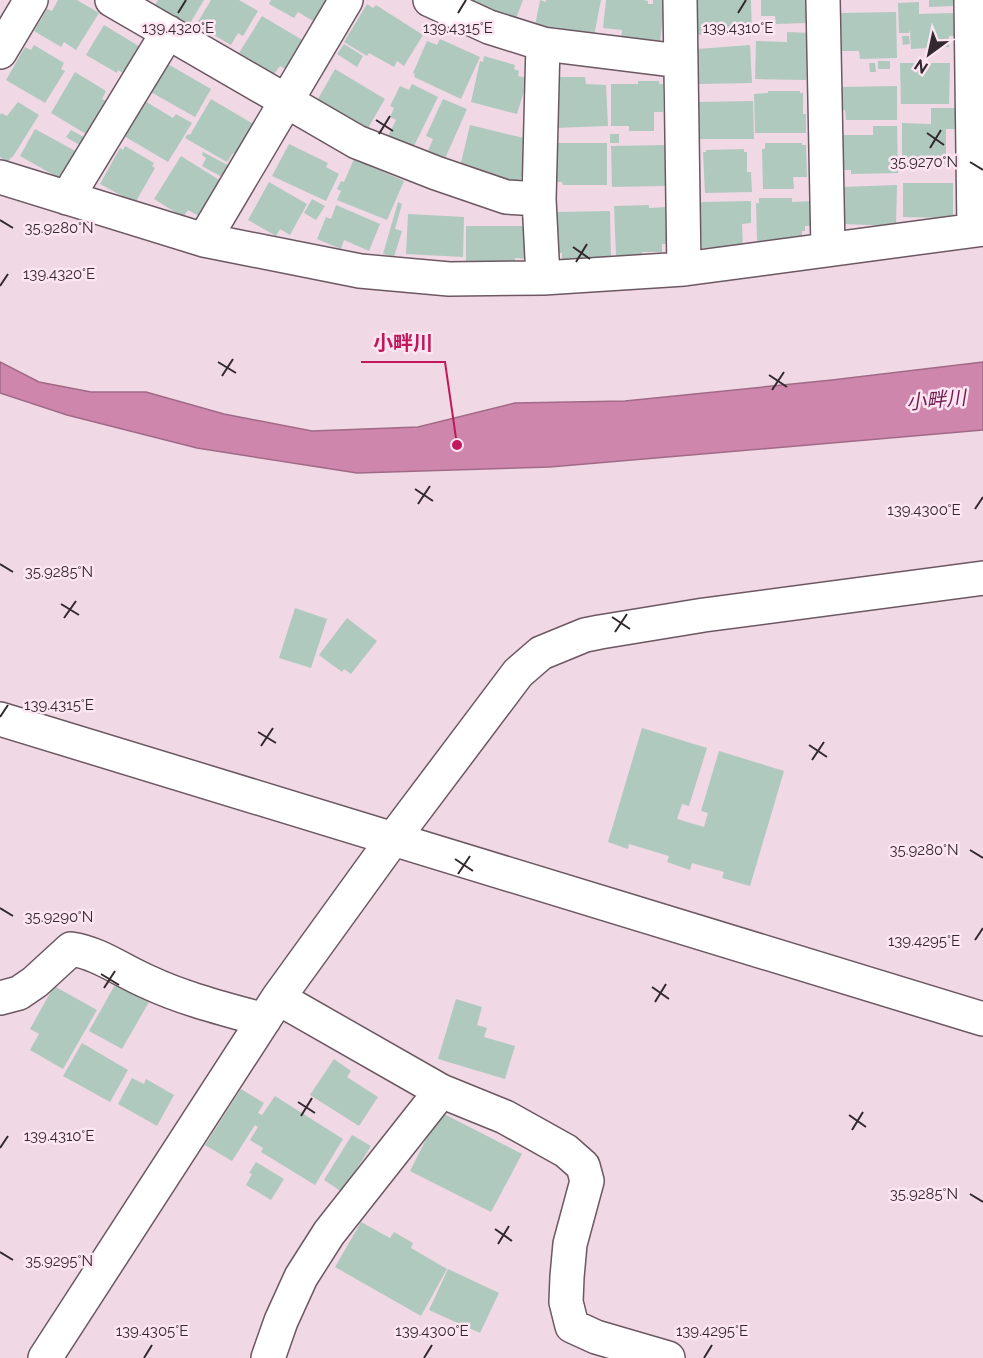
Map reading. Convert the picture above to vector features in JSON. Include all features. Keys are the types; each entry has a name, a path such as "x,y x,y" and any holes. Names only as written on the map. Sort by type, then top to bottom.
{"street":[{"path":"0,52 31,0"},
{"path":"112,0 357,142 506,197 539,199"},
{"path":"204,240 346,0"},
{"path":"430,0 489,27 543,44 680,60"},
{"path":"680,0 684,269"},
{"path":"823,0 828,249"},
{"path":"0,177 204,240 360,271 449,279 543,278 684,269 978,230 971,0"},
{"path":"67,198 168,32"},
{"path":"543,44 539,199 543,278"},
{"path":"45,1358 271,1009 393,838 518,673 541,653 585,635 600,632 704,615 983,578"},
{"path":"0,719 983,1019"},
{"path":"0,998 19,993 35,982 71,949 88,951 149,983 221,1008 271,1009 441,1091 505,1117 566,1151 583,1166 587,1181 570,1244 567,1277 566,1302 572,1326 596,1337 668,1358"},
{"path":"268,1358 281,1321 301,1277 328,1233 441,1091"}],"water":[{"path":"0,362 39,382 91,392 146,392 224,414 312,431 418,427 515,403 625,401 983,362 983,430 550,467 357,473 197,448 67,415 0,393"}],"building":[{"path":"58,0 77,0 99,13 76,50 64,42 61,47 34,31 47,9 52,11"},
{"path":"158,0 204,0 189,25 155,5"},
{"path":"211,0 239,0 258,11 243,36 238,33 231,45 196,25"},
{"path":"271,0 326,0 313,21 298,12 294,18 269,4"},
{"path":"461,0 523,0 515,21"},
{"path":"540,0 546,2 546,0 601,0 594,36 554,27 553,30 535,26"},
{"path":"606,0 643,0 648,1 648,4 653,4 653,0 665,0 660,43 621,41 622,30 603,28"},
{"path":"694,0 751,0 752,34 695,35"},
{"path":"761,0 809,0 809,23 776,24 775,16 761,16"},
{"path":"929,0 953,0 953,6 929,7"},
{"path":"919,2 919,14 954,13 954,36 949,36 949,47 911,49 910,30 909,33 899,33 898,3"},
{"path":"367,4 373,8 376,5 423,35 404,66 397,61 394,67 369,53 367,56 344,42"},
{"path":"896,12 897,58 860,59 859,51 842,51 841,13"},
{"path":"262,16 304,41 287,70 280,66 274,74 239,53"},
{"path":"104,25 142,48 126,75 118,70 117,73 86,55"},
{"path":"787,32 811,33 810,42 807,42 806,80 755,79 756,41 787,42"},
{"path":"902,36 909,36 910,44 903,45"},
{"path":"440,39 480,57 461,99 414,77 413,73 427,41 437,45"},
{"path":"344,44 363,56 357,67 337,54"},
{"path":"34,45 64,63 61,69 65,71 45,103 6,80 25,47 31,50"},
{"path":"750,45 752,83 699,84 697,49"},
{"path":"484,56 515,65 514,69 519,71 518,76 528,78 517,114 471,102 480,61 483,62"},
{"path":"878,61 890,61 890,69 878,69"},
{"path":"166,63 211,89 195,117 149,91"},
{"path":"869,63 875,63 876,72 870,72"},
{"path":"900,63 950,63 949,104 901,104"},
{"path":"335,69 385,99 368,128 318,99"},
{"path":"75,72 106,91 102,99 111,104 91,137 51,113"},
{"path":"552,77 585,77 586,84 606,85 608,126 554,128"},
{"path":"638,81 659,81 659,84 663,84 663,112 654,112 654,131 629,131 629,126 611,126 611,84 638,84"},
{"path":"412,84 438,97 413,148 388,136 396,120 390,117 394,108 390,106 400,86 409,90"},
{"path":"897,86 897,120 846,120 845,110 840,110 840,87"},
{"path":"768,91 800,91 803,93 806,133 755,133 754,94 768,93"},
{"path":"211,99 255,125 237,155 233,153 227,162 185,138 188,134 190,135"},
{"path":"443,99 467,109 444,161 427,153 433,139 426,136"},
{"path":"145,101 173,118 176,114 192,123 168,162 124,136"},
{"path":"753,101 754,139 697,139 696,102"},
{"path":"18,102 39,115 8,162 0,157 0,115 1,113 7,116"},
{"path":"931,108 956,108 956,129 946,129 946,164 902,164 902,123 931,124"},
{"path":"470,125 524,138 522,150 528,154 519,185 460,167"},
{"path":"873,126 897,126 898,173 851,174 851,170 841,170 840,135 873,135"},
{"path":"35,129 81,154 69,175 63,172 59,178 20,156"},
{"path":"71,130 91,141 86,149 66,137"},
{"path":"610,134 619,134 619,143 610,143"},
{"path":"557,143 607,143 607,185 563,185 562,182 554,182 554,148 557,148"},
{"path":"765,143 802,143 806,145 807,177 793,177 794,189 763,189 762,149 765,149"},
{"path":"289,144 328,163 326,167 339,174 326,201 272,176"},
{"path":"665,145 666,186 612,187 611,146"},
{"path":"125,146 154,163 152,166 155,168 135,203 100,184 120,148 123,150"},
{"path":"744,149 744,152 747,152 747,172 751,172 752,192 705,193 703,152"},
{"path":"203,152 233,168 227,180 202,166 206,158 202,155"},
{"path":"181,156 221,181 199,216 188,210 183,217 154,199"},
{"path":"354,159 404,181 387,220 337,200 341,191 337,189 341,181 344,182"},
{"path":"269,182 307,204 290,235 280,229 276,236 248,220"},
{"path":"903,183 953,183 953,215 950,218 903,217"},
{"path":"897,185 896,226 843,224 842,187"},
{"path":"759,198 792,198 792,202 813,201 813,226 805,226 802,237 783,241 757,242 756,203 759,203"},
{"path":"312,199 325,206 316,220 304,213"},
{"path":"751,201 751,223 742,224 743,247 702,248 700,202"},
{"path":"398,202 402,204 395,229 402,231 394,257 383,254"},
{"path":"336,205 380,224 369,251 344,240 341,249 317,239 326,217 331,219"},
{"path":"649,205 649,208 667,207 668,244 662,244 662,252 642,252 642,256 616,256 614,206"},
{"path":"610,211 611,261 562,260 562,253 556,253 556,212"},
{"path":"408,214 464,217 463,257 406,254"},
{"path":"466,226 527,226 527,259 515,258 515,264 466,264"},
{"path":"295,608 327,619 311,668 279,658"},
{"path":"347,618 377,641 351,674 344,669 342,672 319,655"},
{"path":"642,728 707,748 689,806 682,804 677,819 704,827 708,813 701,811 719,751 784,771 750,886 722,878 724,872 692,863 690,870 667,862 669,856 629,844 628,849 608,842"},
{"path":"116,983 149,1002 122,1049 89,1031"},
{"path":"54,986 97,1010 63,1069 30,1050 39,1034 30,1029"},
{"path":"456,999 482,1007 477,1025 487,1028 484,1037 515,1046 505,1079 438,1059"},
{"path":"82,1043 128,1070 110,1102 63,1076"},
{"path":"334,1059 351,1071 347,1077 378,1097 359,1126 310,1095"},
{"path":"132,1078 144,1084 146,1079 174,1095 157,1126 118,1104"},
{"path":"241,1089 264,1103 258,1113 262,1115 275,1096 343,1139 315,1185 261,1152 263,1148 250,1140 258,1127 255,1125 232,1161 205,1145"},
{"path":"440,1112 522,1154 491,1212 410,1171"},
{"path":"352,1135 371,1146 342,1192 324,1180"},
{"path":"256,1162 284,1179 271,1200 246,1185 252,1174 249,1173"},
{"path":"361,1222 390,1238 394,1232 413,1243 411,1248 447,1269 421,1316 335,1267"},
{"path":"448,1269 499,1293 480,1333 429,1310"}],"place":[{"name":"小畔川","path":"457,445"}]}
